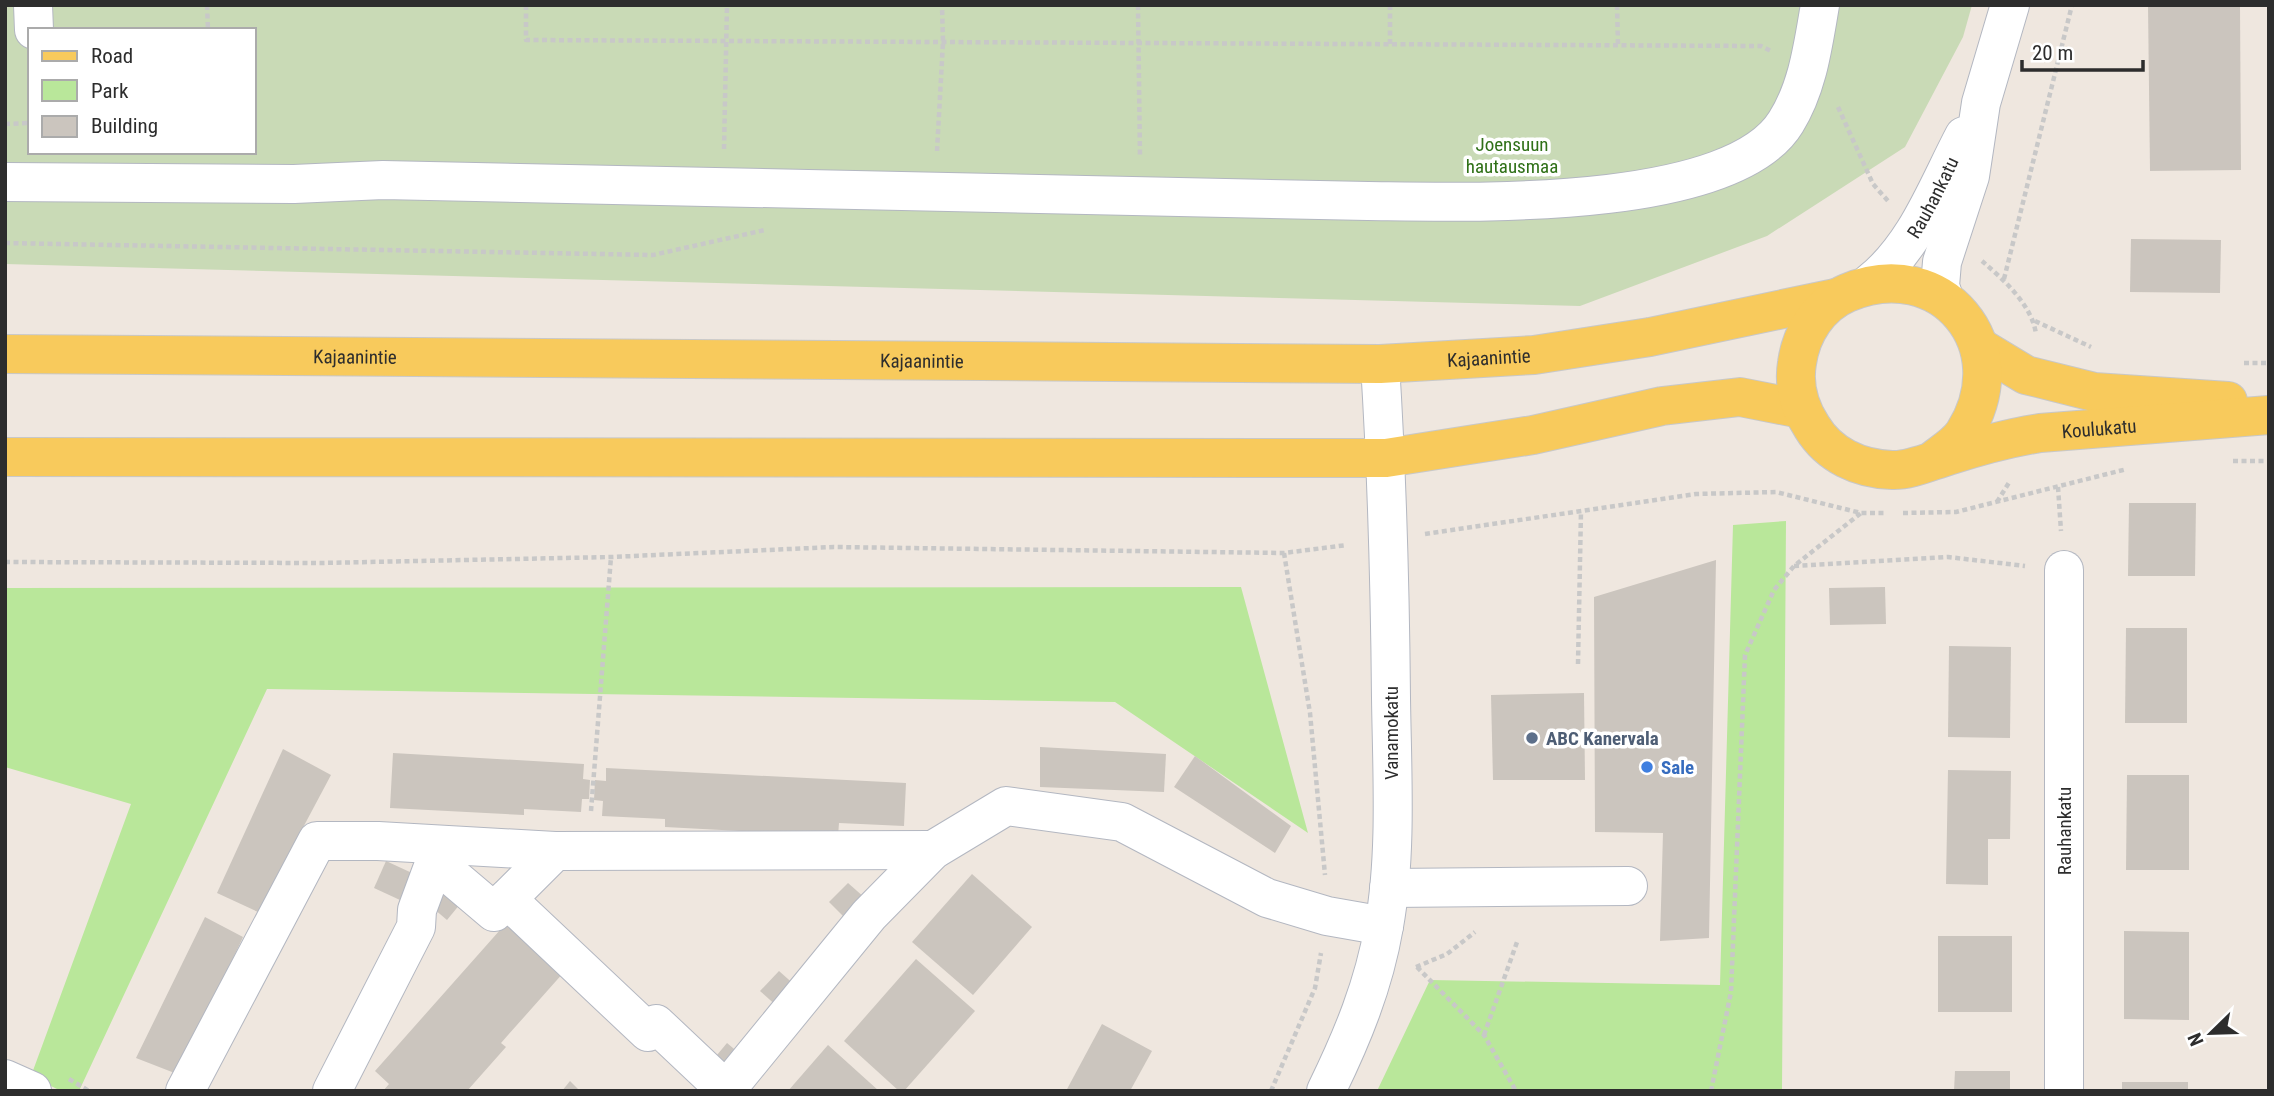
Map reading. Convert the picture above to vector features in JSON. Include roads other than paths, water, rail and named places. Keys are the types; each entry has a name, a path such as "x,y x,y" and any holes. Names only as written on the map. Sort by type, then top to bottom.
{"main road":[{"path":"1870,283 1908,283 1944,298 1970,327 1980,348 1983,363 1980,401 1963,436 1932,461 1894,471 1855,465 1821,443 1801,409 1794,379 1799,348 1812,320 1835,298 1870,283"},
{"name":"Kajaanintie","path":"5,354 1380,364 1534,355 1650,337 1835,298"},
{"name":"Koulukatu","path":"1980,348 2026,375 2094,392 2269,404"},
{"path":"5,457 1386,458 1533,435 1675,404 1740,397 1801,409"},
{"name":"Koulukatu","path":"1932,461 2004,439 2040,433 2269,415"}],"street":[{"path":"33,5 34,28"},
{"path":"25,172 294,184 383,180 1140,197 1504,202 1600,197 1704,176 1758,152 1786,124 1799,66 1821,5"},
{"name":"Rauhankatu","path":"1944,298 1940,286 1942,262 1970,176 1980,103 2010,5"},
{"name":"Rauhankatu","path":"1870,283 1891,267 1921,219 1980,103"},
{"name":"Vanamokatu","path":"1326,1091 1358,1025 1384,926 1389,888 1392,754 1389,539 1380,364"},
{"name":"Rauhankatu","path":"2064,570 2064,1091"},
{"path":"507,899 648,1032 656,1024 709,1085 726,1090 869,915 933,850 1006,806 1122,822 1268,898 1328,916 1384,926"},
{"path":"185,1091 317,841 438,853 933,850"},
{"path":"438,853 494,912 507,899 572,851"},
{"path":"332,1091 416,926 416,910 438,853"},
{"path":"1389,888 1628,886"},
{"path":"5,1079 32,1091"}],"place":[{"name":"ABC Kanervala","path":"1532,738"},
{"name":"Sale","path":"1647,767"}],"park label":[{"name":"Joensuun hautausmaa","path":"1512,155"}]}
